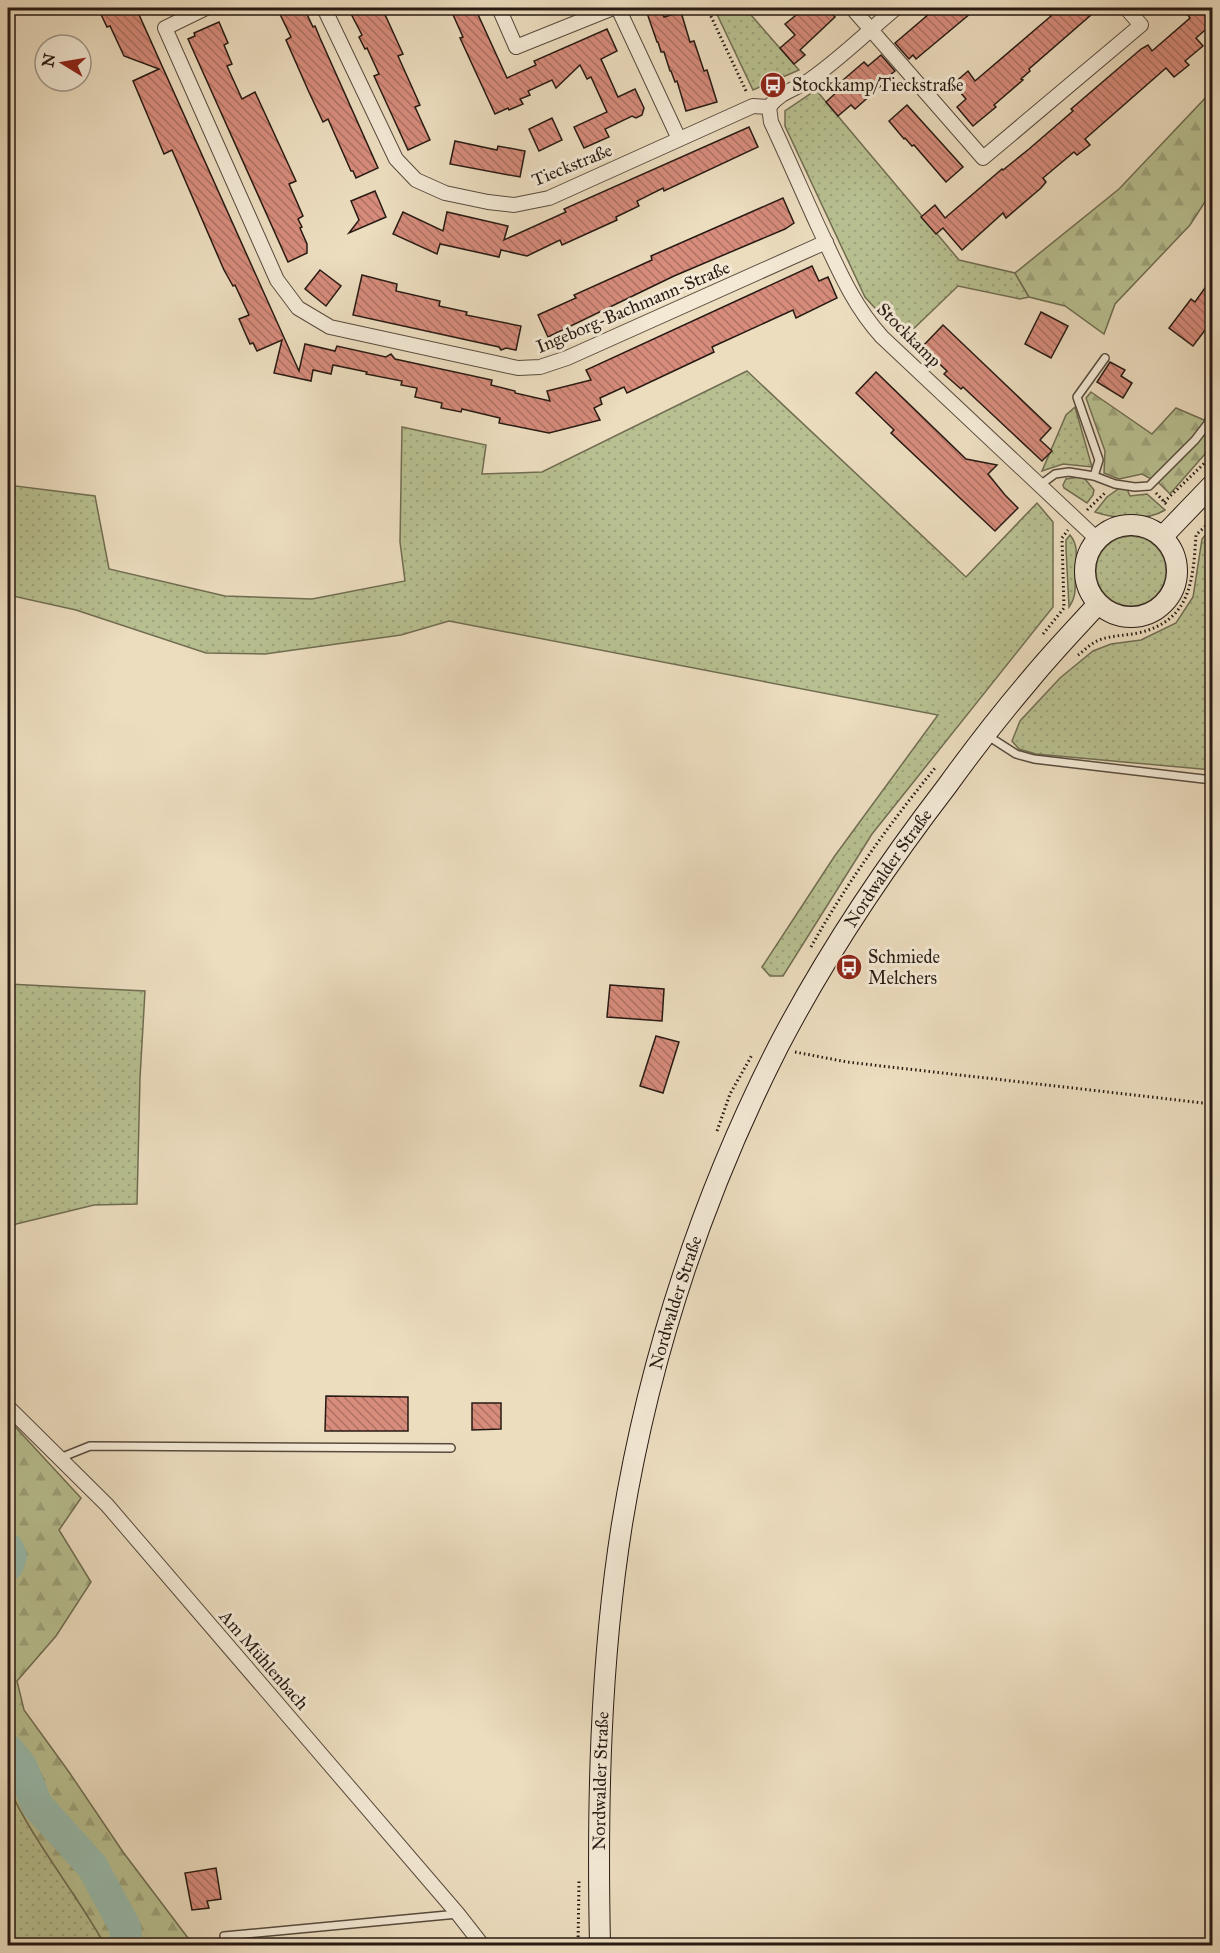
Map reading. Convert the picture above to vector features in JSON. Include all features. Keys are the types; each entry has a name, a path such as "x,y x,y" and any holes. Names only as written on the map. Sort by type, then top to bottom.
{"main road":[{"path":"1163,536 1212,485"},
{"path":"1137,524 1151,528 1163,536 1172,548 1177,562 1178,576 1173,591 1165,603 1153,612 1139,617 1124,617 1098,604 1085,579 1085,564 1089,551 1097,539 1108,530 1122,525 1137,524"},
{"name":"Nordwalder Straße","path":"600,1946 598,1842 603,1703 612,1601 629,1484 654,1376 684,1273 726,1160 777,1049 813,983 907,838 1034,674 1098,604"}],"street":[{"name":"Ingeborg-Bachmann-Straße","path":"206,8 165,28 277,280 298,308 330,327 518,368 540,367 567,358 826,242"},
{"name":"Tieckstraße","path":"324,8 396,159 416,180 445,194 514,205 549,198 753,106 769,106"},
{"path":"499,8 516,47 613,8"},
{"path":"618,8 679,139"},
{"path":"852,8 983,158 1141,25 1126,8"},
{"path":"769,106 776,97 809,81 896,8"},
{"name":"Stockkamp","path":"769,106 771,122 854,302 866,319 882,337 1097,539"},
{"name":"Am Mühlenbach","path":"8,1407 106,1505 483,1946"}],"lane":[{"path":"1094,476 1099,460 1077,397 1105,358"},
{"path":"1040,485 1055,474 1069,472 1094,476 1115,484 1135,487 1149,486 1195,440 1212,418"},
{"path":"986,734 1016,754 1034,759 1212,780"},
{"path":"58,1459 90,1446 451,1448"},
{"path":"224,1936 458,1914"}],"path":[{"path":"707,8 753,106"},
{"path":"1164,502 1212,456"},
{"path":"1089,508 1115,484"},
{"path":"1075,658 1096,642 1155,628 1170,620 1184,603 1191,587 1196,535 1212,520"},
{"path":"777,1049 847,1062 1212,1104"}],"green space":[{"path":"714,8 745,8 799,70 753,90"},
{"path":"816,90 959,260 1015,273 1029,297 1020,299 958,286 903,339 865,297 785,126 785,111"},
{"path":"1212,91 1212,191 1190,225 1115,304 1104,334 1065,306 1029,297 1015,273 1119,189"},
{"path":"747,371 966,577 1037,503 1053,522 1053,607 872,834 783,976 770,976 762,967 834,857 938,715 449,621 401,635 265,654 206,653 76,610 8,595 8,485 95,496 109,569 225,596 312,599 405,581 400,542 402,427 486,445 482,474 542,472"},
{"path":"1091,392 1152,434 1176,408 1204,420 1212,409 1212,446 1170,494 1159,483 1142,474 1119,479 1104,473 1105,451 1086,398"},
{"path":"1075,407 1092,467 1063,464 1042,471 1066,415"},
{"path":"1079,477 1085,479 1094,490 1087,503 1063,485 1066,479"},
{"path":"1121,487 1127,489 1130,496 1147,494 1165,510 1150,516 1131,518 1095,512 1107,497"},
{"path":"1212,527 1212,770 1036,754 1019,749 1012,741 1020,721 1060,678 1093,651 1111,644 1141,640 1176,623 1193,597 1202,539"},
{"path":"1070,535 1075,544 1076,553 1075,591 1069,607 1066,540"},
{"path":"1131,536 1144,539 1156,546 1163,558 1166,571 1163,584 1156,596 1144,603 1131,606 1118,603 1106,596 1099,584 1096,571 1099,558 1106,546 1118,539"},
{"path":"8,984 145,991 137,1204 94,1205 8,1226"},
{"path":"8,1419 81,1498 59,1530 91,1582 56,1636 17,1681 24,1710 123,1852 188,1938 217,1945 105,1945 42,1847 8,1786"},
{"path":"8,1786 42,1847 105,1945 8,1945"}],"building":[{"path":"98,8 136,8 299,371 305,344 335,351 337,346 386,357 391,354 395,359 492,380 491,385 550,401 547,391 591,380 586,370 812,266 819,281 828,277 837,298 796,318 793,310 712,347 714,352 627,393 624,387 600,398 602,404 594,408 600,420 549,433 499,423 500,418 462,409 461,412 441,408 442,403 415,397 417,388 401,385 402,381 366,374 367,372 333,365 331,374 313,370 311,381 274,373 282,340 257,351 253,343 250,344 239,319 249,315 235,285 233,286 224,270 172,150 164,154 133,81 159,69 124,56 110,26 107,27"},
{"path":"277,8 304,8 313,27 315,26 378,168 356,178 351,171 328,119 323,122 308,90 286,40 291,37"},
{"path":"348,8 382,8 403,54 398,56 420,105 415,107 430,140 408,150 374,76 379,74 367,48 365,49 359,37 362,35"},
{"path":"450,8 475,8 507,78 536,65 534,61 607,29 617,51 601,59 618,97 635,89 644,108 642,115 636,118 632,116 605,129 609,137 584,148 574,127 607,112 591,77 587,79 580,65 556,88 552,80 528,91 530,95 520,99 523,104 495,114 460,38 463,37"},
{"path":"661,8 664,17 681,12 690,42 694,41 704,71 707,70 717,102 686,111 677,81 675,82 670,71 664,52 661,52 647,13"},
{"path":"805,8 827,8 835,17 800,50 805,55 794,64 780,48 795,35 785,24"},
{"path":"936,8 977,8 916,59 913,55 909,59 895,43"},
{"path":"1044,8 1099,8 1029,69 1030,71 1021,79 1023,80 973,126 957,107 966,99 953,84 968,71 975,81 1051,16"},
{"path":"1197,8 1212,8 1212,24 1196,38 1203,46 1185,61 1189,65 1174,77 1166,68 1085,139 1090,145 1077,155 1074,152 1043,178 1046,182 1041,188 1006,218 1003,213 962,250 943,228 936,234 921,217 935,205 945,218 1029,149 1073,111 1071,109 1141,49 1148,45 1152,51 1190,18 1188,15"},
{"path":"219,22 228,43 224,45 232,64 227,66 242,99 255,92 296,181 289,184 303,216 298,219 307,244 307,253 288,262 188,39 195,36 194,33"},
{"path":"881,55 895,71 855,109 851,105 838,116 826,102 839,90 836,86 864,62 868,66"},
{"path":"907,105 963,167 946,182 914,145 912,146 904,139 889,121"},
{"path":"552,118 562,140 539,151 529,129"},
{"path":"749,127 758,147 664,191 663,188 637,201 639,206 616,217 617,220 562,245 560,240 527,256 501,250 499,257 440,244 437,254 393,234 403,212 443,231 447,212 508,226 504,240 566,212 564,209"},
{"path":"455,141 497,150 498,146 525,151 520,177 450,164"},
{"path":"375,191 386,217 349,233 359,220 351,201"},
{"path":"783,198 794,223 785,229 674,276 548,337 538,315 576,298 574,295 652,260 651,256"},
{"path":"320,270 341,286 326,306 305,289"},
{"path":"362,275 397,284 396,291 440,301 439,306 467,312 466,315 521,326 516,350 506,348 501,350 499,347 353,315"},
{"path":"1212,278 1212,321 1193,346 1169,328 1191,299 1195,302"},
{"path":"1041,312 1068,326 1051,358 1025,344"},
{"path":"943,325 1051,428 1040,440 1052,451 1042,461 963,387 961,389 944,374 947,371 923,346"},
{"path":"1110,362 1125,370 1121,376 1132,383 1123,398 1097,382"},
{"path":"876,372 966,459 997,465 988,474 1018,508 995,531 891,433 894,430 856,393"},
{"path":"610,985 664,989 662,1021 607,1017"},
{"path":"656,1036 679,1042 663,1093 640,1086"},
{"path":"326,1396 408,1397 408,1431 325,1431"},
{"path":"472,1403 501,1403 501,1429 472,1430"},
{"path":"216,1868 221,1899 207,1901 209,1908 192,1910 185,1873"}],"waterway":[{"path":"8,1549 11,1556 8,1565"},
{"path":"8,1750 21,1766 37,1805 92,1866 125,1927 127,1946"}],"place":[{"name":"Stockkamp/Tieckstraße","path":"773,85"},
{"name":"Schmiede Melchers","path":"849,967"}]}
